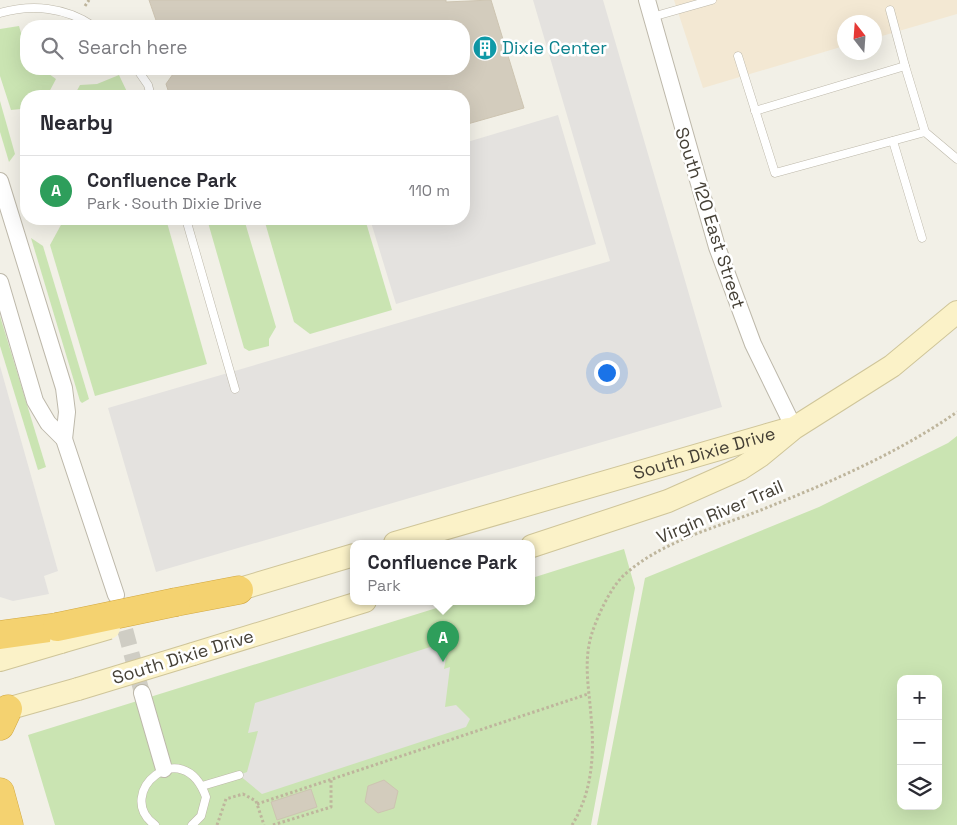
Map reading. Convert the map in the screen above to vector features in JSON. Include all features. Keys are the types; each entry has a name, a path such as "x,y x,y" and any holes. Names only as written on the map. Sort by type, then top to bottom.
{"highway":[{"path":"0,635 59,634 239,590"},
{"path":"0,792 9,825"}],"main road":[{"path":"794,428 878,375 925,340 957,312"},
{"name":"South Dixie Drive","path":"406,540 609,482 725,446 794,428"},
{"name":"South Dixie Drive","path":"535,545 652,506 710,484 760,456 794,428"},
{"path":"239,590 350,557"},
{"name":"South Dixie Drive","path":"3,715 78,689 351,605"},
{"path":"0,660 59,634"}],"street":[{"name":"South 120 East Street","path":"646,0 717,247 753,344 794,428"},
{"path":"0,181 64,388 67,412 64,439 116,595"},
{"path":"0,282 36,401 48,423 64,439"},
{"path":"142,693 164,770"}],"lane":[{"path":"652,17 712,0"},
{"path":"0,13 48,7 84,20"},
{"path":"890,10 925,132 957,159"},
{"path":"738,56 775,173 925,132"},
{"path":"755,111 905,66"},
{"path":"141,75 149,90"},
{"path":"893,140 922,238"},
{"path":"188,225 235,389"},
{"path":"155,825 146,815 142,804 143,793 147,783 154,774 176,768 186,771 195,777 202,786 206,797 205,806 200,816 192,825"},
{"path":"202,786 239,775"}],"path":[{"name":"Virgin River Trail","path":"572,825 589,787 592,735 587,655 592,633 615,585 624,576 654,555 684,540 839,477 932,430 957,412"},
{"path":"257,804 588,694"},
{"path":"273,825 331,807 331,779"},
{"path":"217,825 226,799 243,794 257,804 264,825"}],"shaded area":[{"path":"533,0 603,0 722,407 156,572 108,408 610,261"},
{"path":"674,0 957,0 957,14 882,36 882,15 837,15 837,48 703,88"},
{"path":"558,115 596,244 396,304 372,225 470,225 470,141"},
{"path":"0,366 58,571 44,576 49,594 13,601 0,597"},
{"path":"449,641 444,669 450,667 445,707 456,705 470,719 466,727 262,794 239,775 247,772 258,731 248,733 255,703"}],"green space":[{"path":"19,26 20,75 50,75 56,79 50,90 20,90 20,109 11,110 0,76 0,29"},
{"path":"119,75 126,90 77,90 80,85 97,84"},
{"path":"0,101 15,154 9,162 0,132"},
{"path":"61,225 168,225 207,364 95,396 50,245"},
{"path":"209,225 246,225 276,327 269,339 269,346 249,351 244,348"},
{"path":"266,225 367,225 392,310 310,334 294,322"},
{"path":"31,238 43,246 89,399 82,403 80,401"},
{"path":"0,316 46,467 38,470 0,346"},
{"path":"957,436 957,825 597,825 645,578 819,507 948,443"},
{"path":"624,549 635,588 591,825 55,825 28,735 446,605 535,605 535,577"}],"building":[{"name":"Dixie Center","path":"149,0 446,0 446,2 491,0 524,108 470,123 470,90 168,90 166,84 172,75 470,75 470,20 156,20"},
{"path":"384,780 398,791 394,808 378,813 365,802 368,786"},
{"path":"311,789 317,807 277,820 271,802"}],"tunnel":[{"path":"119,607 142,693"}],"place":[{"name":"Dixie Center","path":"485,48"},
{"name":"Confluence Park","path":"443,662"}]}
